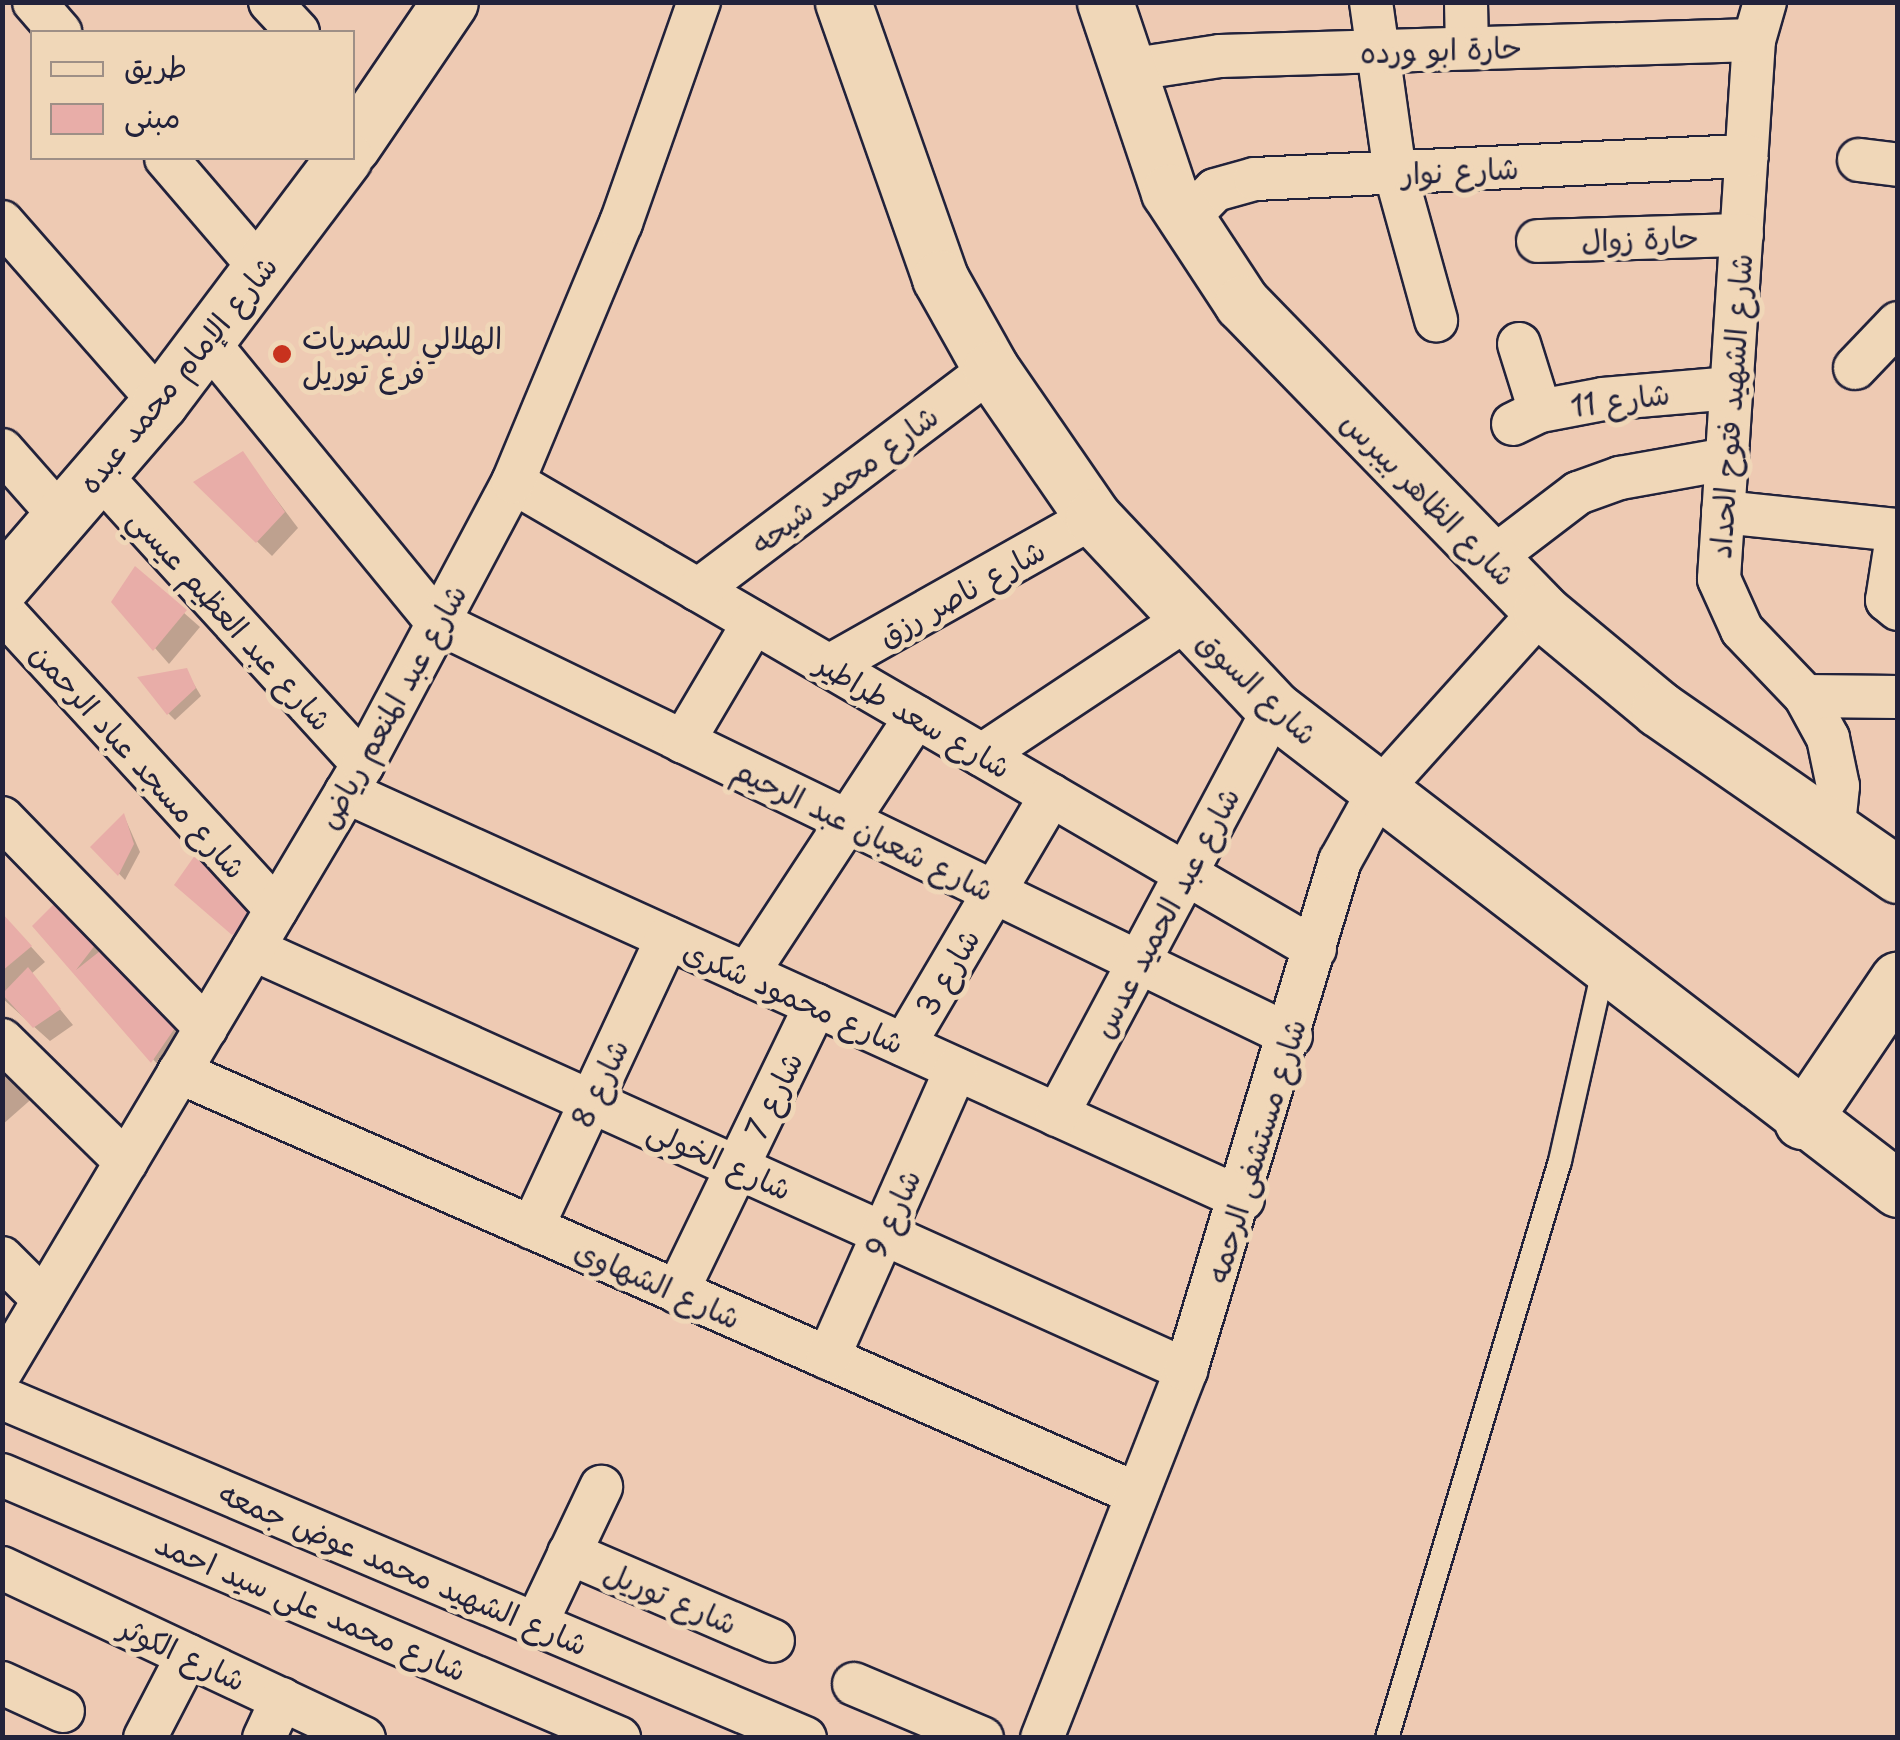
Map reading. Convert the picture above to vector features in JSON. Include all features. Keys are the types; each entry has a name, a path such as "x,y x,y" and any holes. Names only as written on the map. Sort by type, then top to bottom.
{"main road":[{"name":"شارع الإمام محمد عبده","path":"356,128 450,2"},
{"name":"شارع السوق","path":"843,2 940,278 991,369 1093,517 1185,620 1274,709 1802,1120 1898,1188"},
{"name":"شارع الظاهر بيبرس","path":"1105,2 1169,192 1242,303 1541,612 1660,709 1833,834 1898,874"},
{"name":"شارع الإمام محمد عبده","path":"2,585 160,402 262,270 335,160"},
{"path":"1802,1120 1898,979"}],"street":[{"path":"34,2 58,30"},
{"path":"270,2 296,30"},
{"name":"شارع عبد المنعم رياض","path":"2,1370 354,778 512,482 621,223 700,2"},
{"path":"1371,2 1374,51 1395,172 1436,320"},
{"path":"1466,2 1467,48"},
{"name":"حارة ابو ورده","path":"1128,70 1220,56 1467,48 1760,21"},
{"name":"شارع الشهيد فتوح الحداد","path":"1760,21 1746,156 1719,579 1726,606 1805,696 1832,754 1838,786 1833,834"},
{"name":"شارع نوار","path":"1187,219 1199,202 1234,183 1746,156"},
{"path":"168,160 262,270"},
{"path":"2,222 160,402"},
{"name":"حارة زوال","path":"1538,242 1742,235"},
{"path":"1855,368 1898,323"},
{"path":"207,341 437,622"},
{"name":"شارع 11","path":"1519,344 1526,418 1732,388"},
{"name":"شارع محمد شيحه","path":"698,590 991,369"},
{"path":"2,450 62,518"},
{"path":"1490,560 1578,492 1620,478 1727,459"},
{"name":"شارع عبد العظيم عيسي","path":"99,474 354,778"},
{"name":"شارع سعد طراطير","path":"512,482 1315,949"},
{"path":"1723,512 1894,520 1887,600 1898,609"},
{"name":"شارع ناصر رزق","path":"829,666 1093,517"},
{"name":"شارع مسجد عباد الرحمن","path":"2,610 276,909"},
{"name":"شارع مستشفى الرحمه","path":"1042,1738 1186,1370 1243,1199 1340,861 1378,791 1541,612"},
{"path":"982,756 1185,620"},
{"name":"شارع شعبان عبد الرحيم","path":"437,622 1290,1036"},
{"path":"683,742 754,622"},
{"path":"1805,696 1898,697"},
{"name":"شارع عبد الحميد عدس","path":"1057,1115 1274,709"},
{"path":"747,974 916,717"},
{"name":"شارع محمود شكرى","path":"354,778 667,938 1243,1199"},
{"name":"شارع 3","path":"904,1046 1050,795"},
{"path":"2,818 206,1028"},
{"name":"شارع 8","path":"532,1228 667,938"},
{"name":"شارع الخولى","path":"253,949 1186,1370"},
{"name":"شارع 7","path":"677,1292 816,1006"},
{"path":"2,1040 126,1162"},
{"name":"شارع 9","path":"828,1358 956,1069"},
{"name":"شارع الشهاوى","path":"179,1072 1138,1494"},
{"path":"2,1258 44,1300"},
{"name":"شارع الشهيد محمد عوض جمعه","path":"2,1398 805,1738"},
{"name":"شارع محمد على سيد احمد","path":"2,1475 619,1738"},
{"path":"536,1624 600,1487"},
{"name":"شارع توريل","path":"569,1553 773,1641"},
{"name":"شارع الكوثر","path":"2,1568 364,1738"},
{"path":"145,1738 188,1655"},
{"path":"2,1683 63,1712"},
{"path":"854,1684 982,1738"},
{"path":"264,1738 282,1699"}],"lane":[{"path":"1387,1738 1560,1160 1604,966"}],"building":[{"path":"243,451 285,512 256,543 193,482"},
{"path":"135,566 187,610 153,651 111,602"},
{"path":"187,668 196,688 167,715 137,677"},
{"path":"124,813 134,844 118,876 90,847"},
{"path":"198,851 256,922 232,935 174,885"},
{"path":"62,896 99,940 76,970 109,944 179,1022 151,1063 32,926"},
{"path":"2,913 32,946 2,971"},
{"path":"28,967 61,1009 33,1028 2,994"}],"place":[{"name":"الهلالي للبصريات فرع توريل","path":"282,354"}]}
